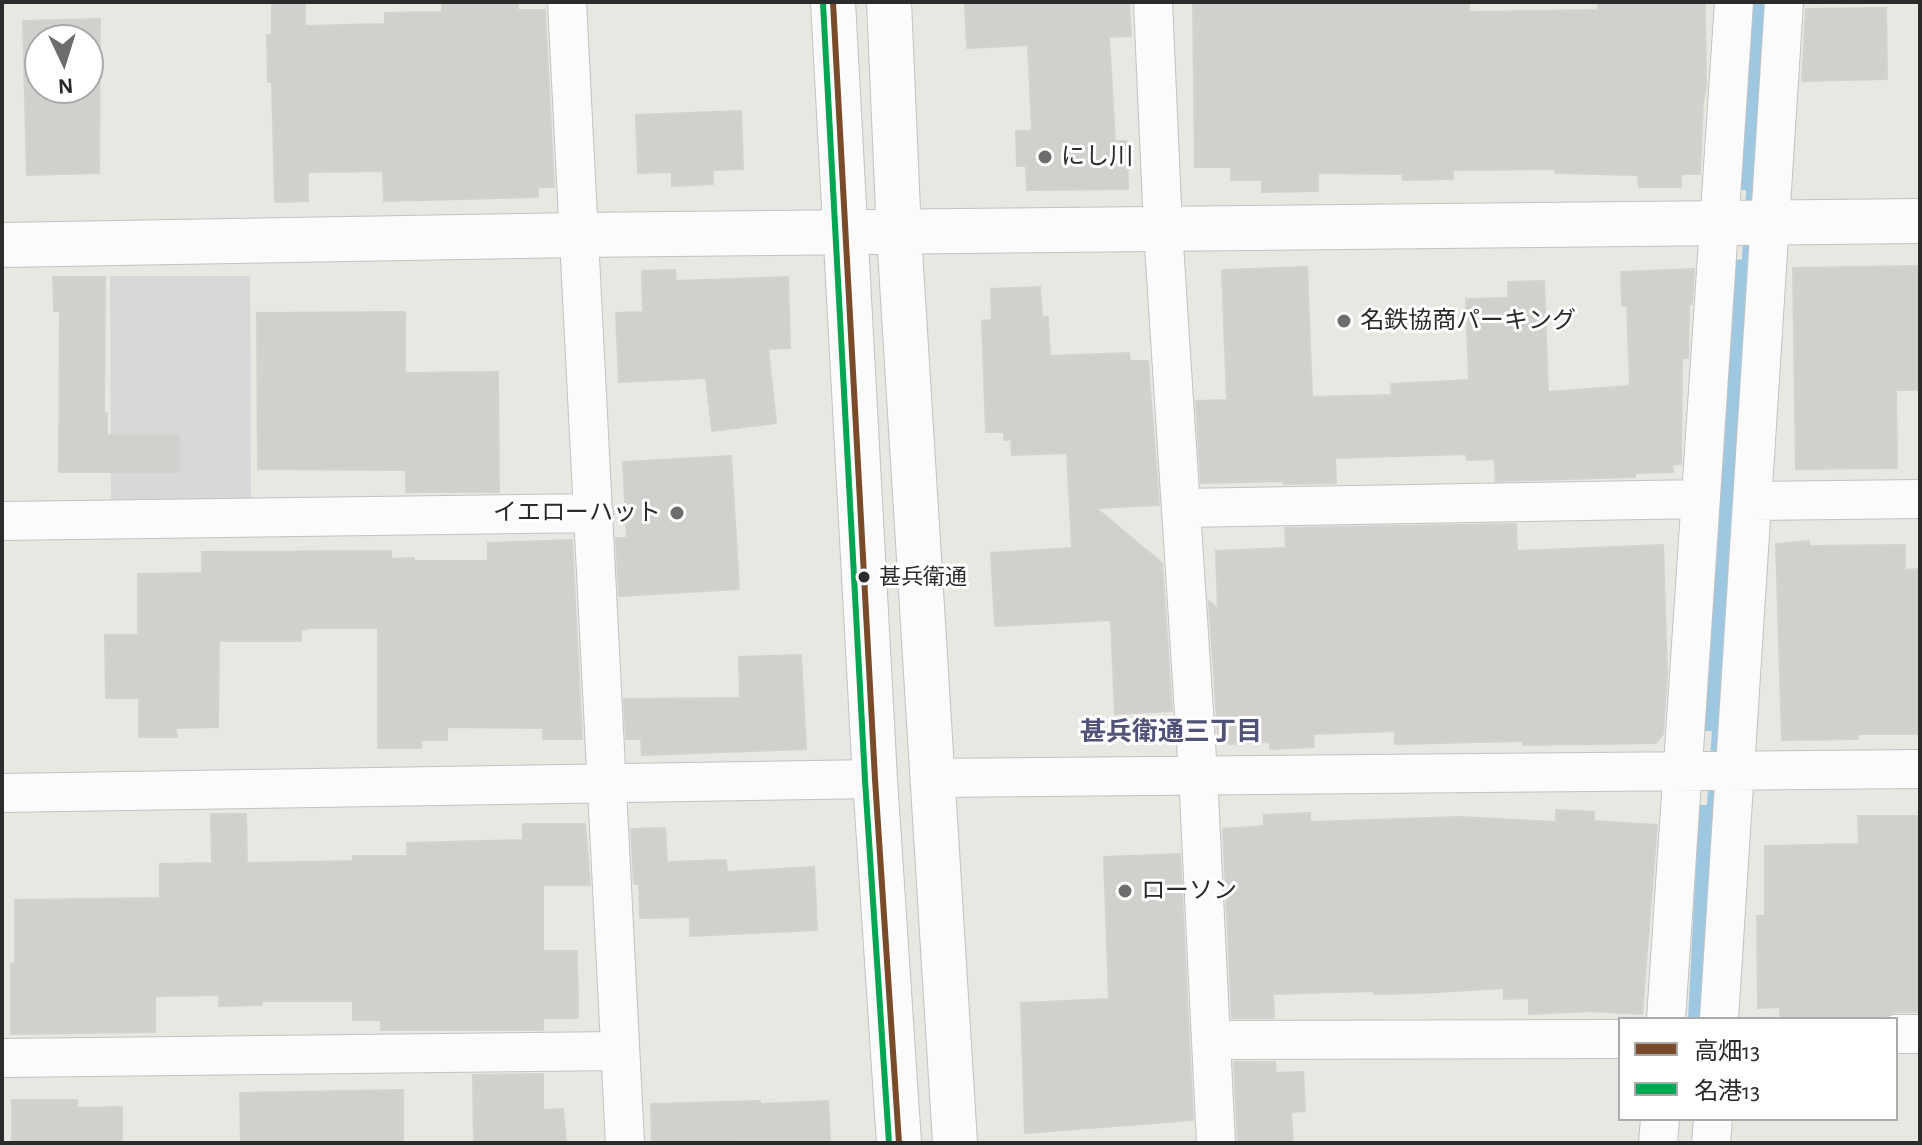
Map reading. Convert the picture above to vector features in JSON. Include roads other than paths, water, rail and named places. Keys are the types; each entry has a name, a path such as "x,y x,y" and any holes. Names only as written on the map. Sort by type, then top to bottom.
{"street":[{"path":"567,2 625,1143"},
{"path":"833,2 875,779 899,1143"},
{"path":"889,2 899,234 955,1143"},
{"path":"1153,2 1163,229 1198,774 1216,1143"},
{"path":"1719,1017 1732,772 1754,501 1734,2"},
{"path":"1666,1017 1687,772 1701,499 1784,2"},
{"path":"2,245 578,235 1920,221"},
{"path":"1181,508 1701,499"},
{"path":"1754,501 1920,499"},
{"path":"2,521 594,513"},
{"path":"931,778 1920,769"},
{"path":"2,793 875,779"},
{"path":"1898,1034 1920,1034"},
{"path":"1211,1040 1618,1039"},
{"path":"2,1058 619,1051"},
{"path":"1658,1143 1660,1121"},
{"path":"1711,1143 1713,1121"}],"water":[{"path":"1750,2 1770,2 1760,190 1740,190"},
{"path":"1755,258 1723,731 1704,731 1735,260"},
{"path":"1699,805 1719,805 1707,1017 1688,1017"}],"waterway":[{"path":"1747,273 1753,176"},
{"path":"1712,820 1719,715"}],"place":[{"name":"にし川","path":"1045,157"},
{"name":"名鉄協商パーキング","path":"1344,321"},
{"name":"イエローハット","path":"677,513"},
{"name":"甚兵衛通","path":"864,577"},
{"name":"ローソン","path":"1125,891"}],"district":[{"name":"甚兵衛通三丁目","path":"1171,732"}]}
